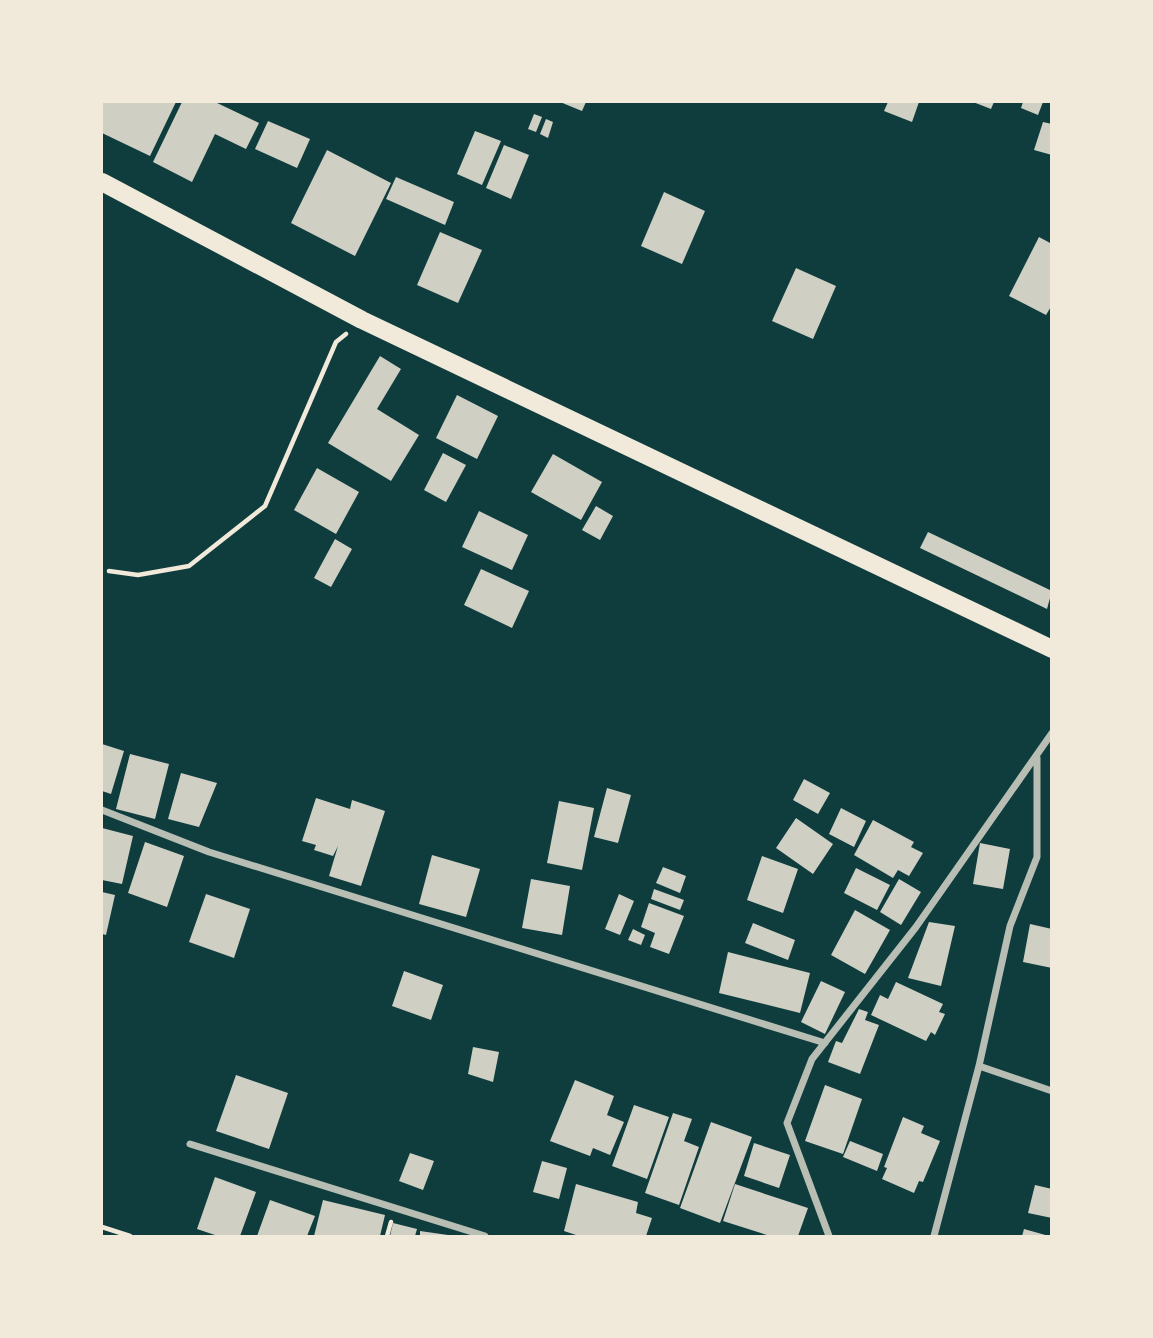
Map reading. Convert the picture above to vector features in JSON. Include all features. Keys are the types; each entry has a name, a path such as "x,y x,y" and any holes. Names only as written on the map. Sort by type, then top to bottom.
{"main road":[{"path":"102,182 362,320 1052,649"}],"street":[{"path":"829,1237 787,1123 812,1059 916,927 958,862 1052,733"},
{"path":"934,1237 979,1066 1010,926 1037,858 1037,757"},
{"path":"102,810 209,852 825,1043"},
{"path":"979,1066 1052,1091"},
{"path":"190,1144 485,1237"}],"path":[{"path":"109,571 138,575 189,566 265,506 336,342 362,320"},
{"path":"102,1227 130,1237"}],"building":[{"path":"102,102 176,102 150,156 102,133"},
{"path":"182,102 215,102 259,123 246,149 215,134 192,182 153,162"},
{"path":"560,102 586,102 582,111"},
{"path":"888,102 919,102 912,122 884,111"},
{"path":"973,102 994,102 991,109"},
{"path":"1023,102 1043,102 1038,115 1021,108"},
{"path":"534,114 542,117 536,132 528,129"},
{"path":"546,119 553,122 548,138 540,134"},
{"path":"268,121 310,139 297,168 255,149"},
{"path":"1043,122 1052,124 1052,155 1034,150"},
{"path":"475,131 501,141 482,185 457,174"},
{"path":"504,145 529,155 511,199 486,188"},
{"path":"327,150 391,183 355,256 291,223"},
{"path":"396,177 454,202 445,225 386,199"},
{"path":"664,192 705,211 682,264 641,246"},
{"path":"440,232 482,250 458,303 417,285"},
{"path":"1039,237 1052,244 1052,305 1046,315 1009,296"},
{"path":"796,268 836,286 813,339 772,321"},
{"path":"380,356 401,369 377,409 419,435 391,481 328,443"},
{"path":"457,395 498,416 477,459 436,438"},
{"path":"443,453 466,465 446,502 424,490"},
{"path":"553,454 602,482 581,520 531,492"},
{"path":"317,468 359,492 336,534 294,510"},
{"path":"596,506 613,516 600,540 582,530"},
{"path":"479,511 528,535 512,570 462,547"},
{"path":"928,532 1052,591 1047,609 920,548"},
{"path":"335,539 352,549 331,587 314,578"},
{"path":"481,569 529,591 512,628 464,605"},
{"path":"102,744 124,751 111,794 102,791"},
{"path":"130,754 169,764 155,819 116,809"},
{"path":"181,773 217,783 199,827 168,819"},
{"path":"804,779 830,793 818,814 793,800"},
{"path":"607,788 631,795 618,843 594,837"},
{"path":"316,798 350,809 352,800 385,811 361,886 329,876 338,846 333,856 314,850 316,845 302,841"},
{"path":"559,801 594,808 582,870 547,863"},
{"path":"841,808 866,821 854,847 829,834"},
{"path":"796,818 833,844 813,874 776,848"},
{"path":"873,820 914,842 911,847 923,853 909,876 898,870 893,878 854,855"},
{"path":"102,828 133,836 122,884 102,880"},
{"path":"145,842 184,856 167,907 128,893"},
{"path":"980,843 1010,849 1003,889 973,884"},
{"path":"432,855 480,869 466,917 419,904"},
{"path":"762,856 798,869 783,913 747,900"},
{"path":"663,867 686,876 680,893 656,883"},
{"path":"856,868 890,885 877,910 844,893"},
{"path":"531,879 570,886 562,935 522,928"},
{"path":"899,879 921,892 901,925 880,912"},
{"path":"654,889 684,900 680,910 651,899"},
{"path":"102,892 115,895 106,935 102,934"},
{"path":"206,894 250,909 234,958 189,942"},
{"path":"619,894 634,901 620,935 605,929"},
{"path":"649,903 684,916 669,954 650,947 655,933 641,927"},
{"path":"855,910 890,930 865,974 831,955"},
{"path":"929,922 955,926 941,986 908,978"},
{"path":"753,923 795,940 788,960 745,943"},
{"path":"1030,924 1052,929 1052,968 1023,962"},
{"path":"633,929 645,935 641,945 628,940"},
{"path":"728,952 810,973 800,1013 719,993"},
{"path":"404,971 443,985 431,1020 392,1006"},
{"path":"821,981 845,992 825,1034 801,1022"},
{"path":"896,982 943,1004 939,1012 945,1014 935,1035 931,1032 926,1041 871,1015 880,995 888,999"},
{"path":"859,1009 868,1012 865,1020 879,1025 860,1074 828,1062 836,1041 842,1043"},
{"path":"473,1047 499,1052 493,1082 468,1074"},
{"path":"236,1075 288,1093 269,1149 216,1131"},
{"path":"575,1080 614,1096 607,1115 624,1122 610,1155 593,1148 590,1156 550,1141"},
{"path":"825,1085 862,1099 843,1154 805,1141"},
{"path":"634,1105 669,1117 647,1179 612,1166"},
{"path":"673,1113 692,1119 684,1141 699,1147 679,1205 645,1193"},
{"path":"903,1117 924,1126 921,1133 940,1141 923,1182 919,1181 914,1193 882,1179"},
{"path":"711,1122 752,1137 720,1223 680,1208"},
{"path":"850,1141 883,1154 877,1171 843,1157"},
{"path":"754,1143 790,1155 779,1188 744,1176"},
{"path":"410,1153 434,1161 423,1190 399,1181"},
{"path":"542,1161 567,1168 559,1199 533,1192"},
{"path":"215,1177 256,1192 240,1236 218,1236 197,1229"},
{"path":"576,1184 638,1202 636,1213 652,1218 646,1236 579,1236 564,1231"},
{"path":"735,1184 808,1208 798,1236 770,1236 723,1221"},
{"path":"1035,1185 1052,1189 1052,1218 1028,1213"},
{"path":"270,1200 315,1216 307,1236 257,1236"},
{"path":"323,1200 385,1215 380,1236 314,1236"},
{"path":"393,1223 417,1229 415,1236 390,1236"},
{"path":"1024,1229 1049,1236 1022,1236"},
{"path":"420,1231 448,1235 448,1236 420,1236"}]}
